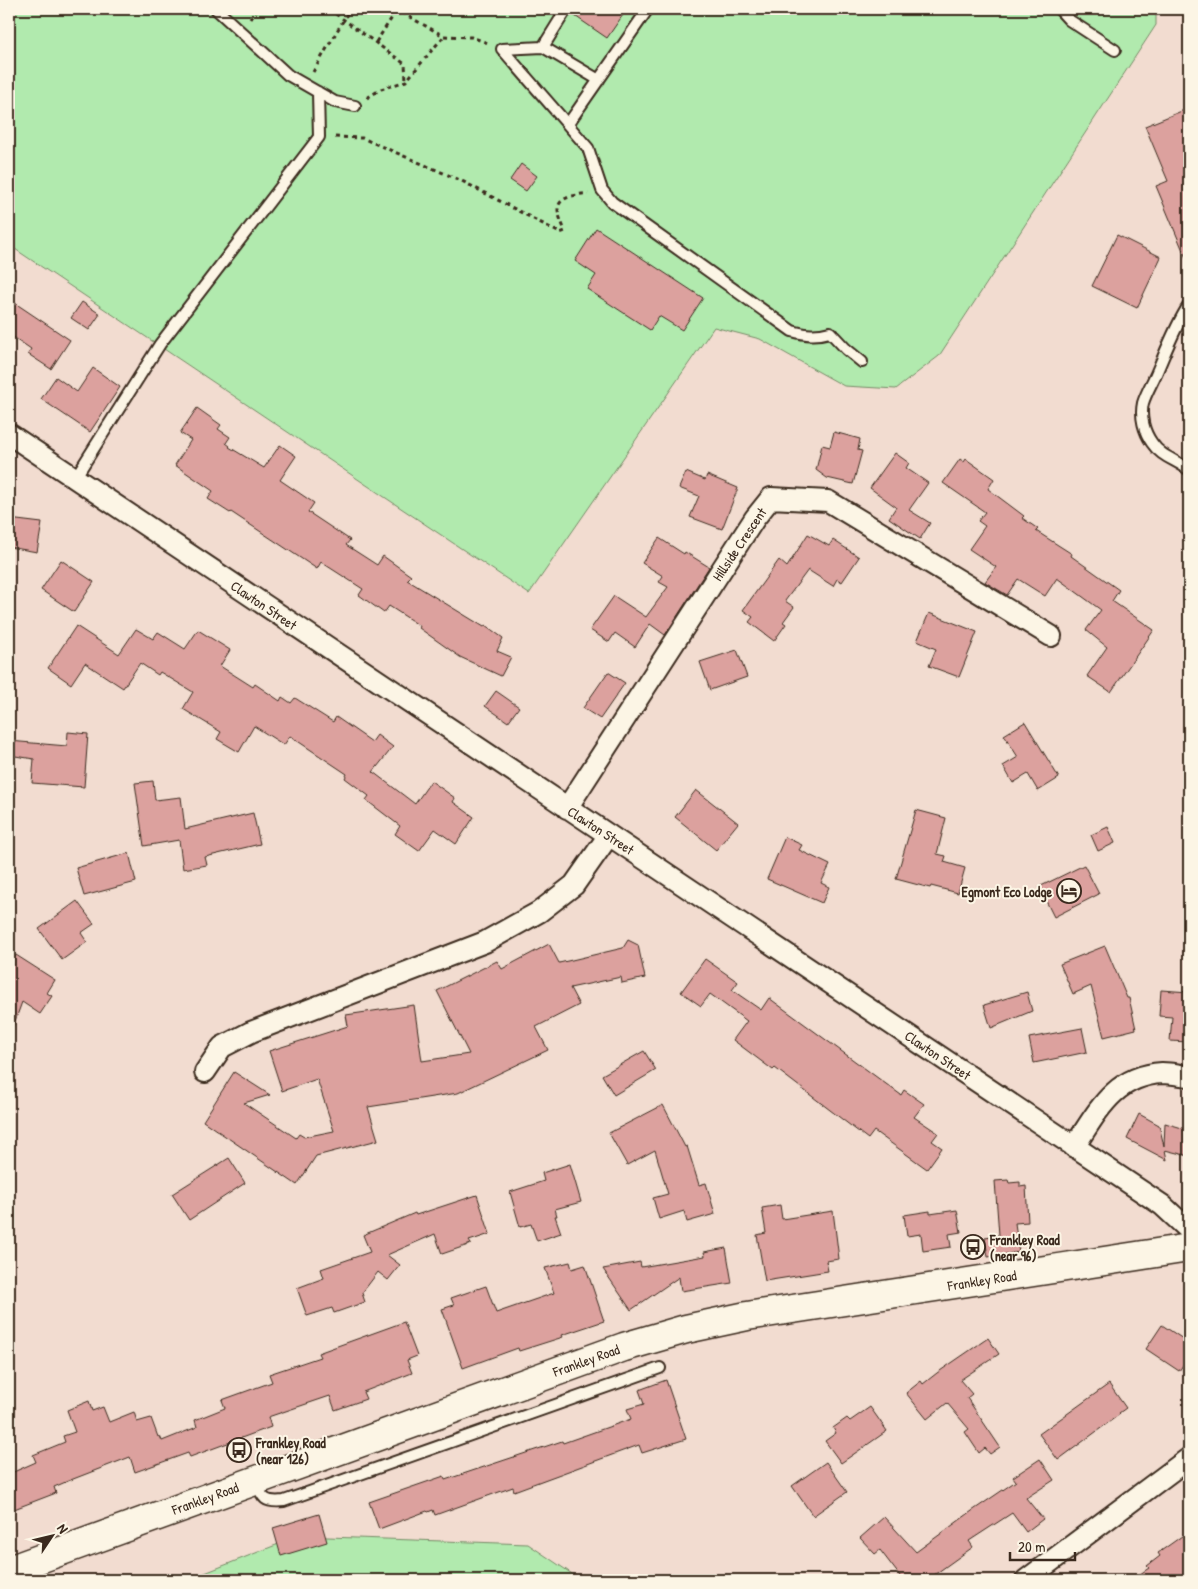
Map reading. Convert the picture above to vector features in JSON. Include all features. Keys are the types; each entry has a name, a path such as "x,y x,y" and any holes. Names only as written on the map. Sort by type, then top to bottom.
{"street":[{"name":"Clawton Street","path":"9,434 1162,1205 1189,1230"},
{"name":"Hillside Crescent","path":"567,808 755,518 771,498 828,501 1051,636"},
{"path":"205,1072 222,1047 251,1032 486,942 539,912 574,885 609,834"},
{"path":"1074,1147 1105,1100 1123,1085 1141,1076 1164,1073 1189,1076"},
{"name":"Frankley Road","path":"9,1570 624,1347 686,1329 747,1316 1189,1248"},
{"path":"1026,1580 1189,1458"}],"lane":[{"path":"216,9 288,76 335,102 355,106"},
{"path":"568,124 648,9"},
{"path":"1059,9 1069,20 1115,50"},
{"path":"544,47 566,10"},
{"path":"502,49 544,47 599,80"},
{"path":"502,49 588,148 602,190 621,210 792,330 807,335 819,335 830,332 862,362"},
{"path":"75,478 160,344 319,137 318,92"},
{"path":"1189,305 1171,338 1143,403 1142,418 1144,430 1160,453 1189,470"},
{"path":"255,1480 261,1496 271,1502 284,1501 660,1368"}],"path":[{"path":"329,9 405,64 406,82"},
{"path":"305,85 350,9"},
{"path":"376,42 396,9 444,36 471,37 502,49"},
{"path":"355,106 381,89 406,82 444,36"},
{"path":"319,137 362,138 462,181 560,234 565,231 557,214 557,206 564,199 583,193 599,197 621,210"}],"green space":[{"path":"9,9 1156,9 1156,25 939,356 896,389 844,386 760,339 714,327 529,594 9,245"},
{"path":"299,1536 528,1544 581,1580 187,1580"}],"building":[{"path":"573,9 627,9 607,38 572,14"},
{"path":"1189,108 1189,265 1156,186 1168,181 1145,126"},
{"path":"521,164 537,176 526,191 510,180"},
{"path":"596,228 703,298 682,330 659,316 650,330 587,289 596,275 575,261"},
{"path":"1117,235 1161,257 1137,308 1092,286"},
{"path":"9,299 70,340 51,369 28,354 31,349 9,334"},
{"path":"82,302 100,314 89,330 71,318"},
{"path":"93,368 120,387 90,432 41,399 56,377 77,392"},
{"path":"197,408 221,425 218,429 230,437 226,443 229,447 264,468 280,445 296,456 280,480 314,503 308,512 350,540 346,545 377,565 383,556 411,576 407,580 484,627 485,625 503,638 497,651 511,657 501,676 460,657 419,628 420,626 389,606 384,613 359,595 363,589 321,562 317,569 208,499 213,491 175,465 191,440 180,433"},
{"path":"834,432 860,439 858,450 862,451 853,484 827,478 816,470 822,445 830,447"},
{"path":"895,453 909,463 906,468 928,483 909,510 930,523 920,539 889,518 896,507 870,488"},
{"path":"960,459 964,462 966,459 994,479 988,489 1024,516 1022,518 1038,529 1036,531 1072,554 1071,556 1119,590 1112,601 1154,630 1111,692 1087,676 1107,647 1086,630 1101,610 1057,578 1045,596 1018,579 1007,595 985,582 996,567 969,549 985,526 978,521 985,512 943,483"},
{"path":"686,472 705,480 707,475 738,488 722,529 690,517 699,496 679,488"},
{"path":"9,519 42,523 37,552 9,547"},
{"path":"808,534 829,546 833,540 859,557 842,582 837,579 833,586 808,570 785,601 794,607 783,622 786,624 774,641 749,622 753,617 743,610 779,560 787,567"},
{"path":"659,538 709,567 665,635 650,624 635,647 615,633 609,642 590,630 614,596 646,617 668,587 659,582 663,576 642,563"},
{"path":"61,560 94,582 74,612 41,590"},
{"path":"929,613 977,632 959,677 929,666 936,649 917,641"},
{"path":"76,626 119,654 136,629 153,639 158,632 185,649 198,630 230,650 220,666 253,687 255,684 280,701 282,697 291,703 295,698 333,722 336,717 372,742 377,735 393,747 373,772 415,804 431,781 455,798 453,802 474,817 456,844 435,829 419,851 395,834 400,826 366,800 369,796 345,778 347,774 290,736 284,745 254,726 239,752 217,739 221,732 183,709 193,692 160,672 158,675 140,663 123,688 85,663 71,684 48,668"},
{"path":"737,650 747,677 710,690 700,662"},
{"path":"608,672 625,683 600,719 583,708"},
{"path":"496,691 519,707 508,722 485,706"},
{"path":"1025,722 1059,778 1038,791 1028,774 1013,783 1003,766 1018,757 1004,735"},
{"path":"68,732 88,734 84,787 32,783 34,759 9,755 9,741 67,746"},
{"path":"153,781 155,800 181,797 185,829 253,813 260,844 205,857 207,865 183,869 179,840 144,846 135,783"},
{"path":"696,790 738,823 716,850 675,817"},
{"path":"916,810 946,818 937,854 946,856 944,862 965,868 958,893 896,879"},
{"path":"1108,827 1115,843 1098,851 1091,835"},
{"path":"785,837 802,845 799,850 830,865 821,883 829,887 822,903 767,879"},
{"path":"129,853 136,882 84,896 76,868"},
{"name":"Egmont Eco Lodge","path":"1084,865 1099,894 1054,917 1039,887"},
{"path":"77,901 94,924 81,933 87,942 62,960 39,929"},
{"path":"628,940 638,945 645,978 622,983 621,977 570,988 579,1005 536,1027 548,1050 458,1093 368,1107 378,1140 316,1156 297,1185 203,1121 234,1072 270,1095 244,1103 296,1138 299,1134 304,1137 334,1131 317,1079 282,1091 269,1051 348,1026 346,1015 414,1005 422,1061 469,1054 437,991 497,961 502,969 549,944 559,963 623,948"},
{"path":"1105,946 1127,998 1129,998 1136,1029 1104,1037 1091,986 1073,994 1060,964"},
{"path":"16,955 55,980 47,993 52,996 40,1014 22,1002 11,1032 9,1032 9,966"},
{"path":"705,959 738,982 732,990 761,1010 769,998 901,1095 904,1090 924,1104 914,1117 938,1133 932,1141 942,1148 927,1169 874,1131 868,1139 775,1068 773,1070 733,1040 747,1021 710,994 701,1006 681,992"},
{"path":"1161,990 1189,992 1189,1042 1170,1041 1172,1017 1159,1016"},
{"path":"1027,992 1032,1011 991,1028 984,1005"},
{"path":"1082,1028 1087,1052 1034,1063 1029,1038"},
{"path":"644,1051 656,1070 614,1095 602,1075"},
{"path":"663,1105 685,1147 687,1146 699,1185 706,1183 715,1214 687,1222 684,1211 659,1219 653,1198 668,1194 655,1150 627,1165 609,1133"},
{"path":"1139,1114 1159,1125 1164,1146 1165,1123 1189,1130 1189,1156 1165,1150 1167,1160 1127,1139"},
{"path":"229,1158 245,1183 189,1220 172,1194"},
{"path":"570,1164 581,1202 555,1209 557,1216 555,1216 561,1233 537,1241 531,1224 520,1227 510,1192 544,1181 542,1173"},
{"path":"1008,1180 1009,1183 1020,1182 1020,1187 1026,1186 1028,1222 1015,1223 1019,1252 988,1257 985,1237 999,1235 995,1181"},
{"path":"477,1195 490,1234 469,1241 471,1244 442,1254 435,1234 387,1255 400,1265 388,1280 378,1272 362,1293 365,1302 334,1313 332,1308 307,1316 297,1288 324,1278 321,1269 370,1252 363,1235 415,1213 416,1215"},
{"path":"780,1205 782,1219 833,1211 839,1259 826,1261 828,1271 765,1281 757,1235 766,1233 762,1208"},
{"path":"957,1210 961,1232 949,1234 951,1247 923,1251 921,1234 907,1236 904,1215 930,1211 930,1214"},
{"path":"726,1248 732,1283 681,1291 679,1277 631,1310 603,1269 640,1262 641,1267 705,1256 704,1252"},
{"path":"570,1262 572,1269 585,1265 604,1321 562,1335 563,1337 519,1351 518,1348 463,1368 442,1309 454,1305 451,1298 486,1286 496,1313 554,1293 545,1268"},
{"path":"404,1322 417,1356 407,1360 412,1373 363,1392 366,1399 335,1410 330,1396 268,1417 271,1427 190,1457 188,1453 135,1472 130,1457 54,1487 56,1493 9,1511 9,1474 36,1462 33,1455 65,1442 63,1436 75,1432 67,1410 89,1401 92,1411 103,1407 109,1422 134,1412 137,1422 151,1418 158,1437 160,1436 162,1441 197,1427 195,1420 225,1408 222,1400 272,1382 269,1374 320,1357 318,1353"},
{"path":"1162,1325 1189,1343 1189,1356 1179,1371 1146,1349"},
{"path":"988,1338 999,1354 960,1380 972,1394 967,1398 1000,1447 990,1454 985,1448 979,1453 965,1432 969,1429 947,1403 927,1419 906,1393 921,1381 923,1384"},
{"path":"666,1380 686,1439 642,1453 639,1445 514,1491 513,1487 435,1515 433,1510 427,1511 379,1529 369,1502 444,1476 445,1480 562,1441 563,1443 631,1419 627,1409 644,1404 639,1390"},
{"path":"1109,1384 1126,1408 1058,1460 1039,1434"},
{"path":"870,1407 887,1431 841,1463 825,1441 836,1433 833,1428 847,1418 850,1421"},
{"path":"1040,1459 1054,1480 1026,1498 1043,1519 1026,1532 1012,1513 969,1541 973,1547 927,1580 903,1580 880,1550 875,1554 860,1538 884,1517 916,1552 1016,1481 1013,1477"},
{"path":"826,1462 847,1492 813,1516 792,1486"},
{"path":"319,1514 327,1542 281,1556 273,1528"},
{"path":"1189,1531 1189,1580 1131,1580 1149,1568 1147,1566 1160,1556 1158,1553"}],"place":[{"name":"Egmont Eco Lodge","path":"1069,891"},
{"name":"Frankley Road (near 96)","path":"973,1247"},
{"name":"Frankley Road (near 126)","path":"239,1450"}]}
